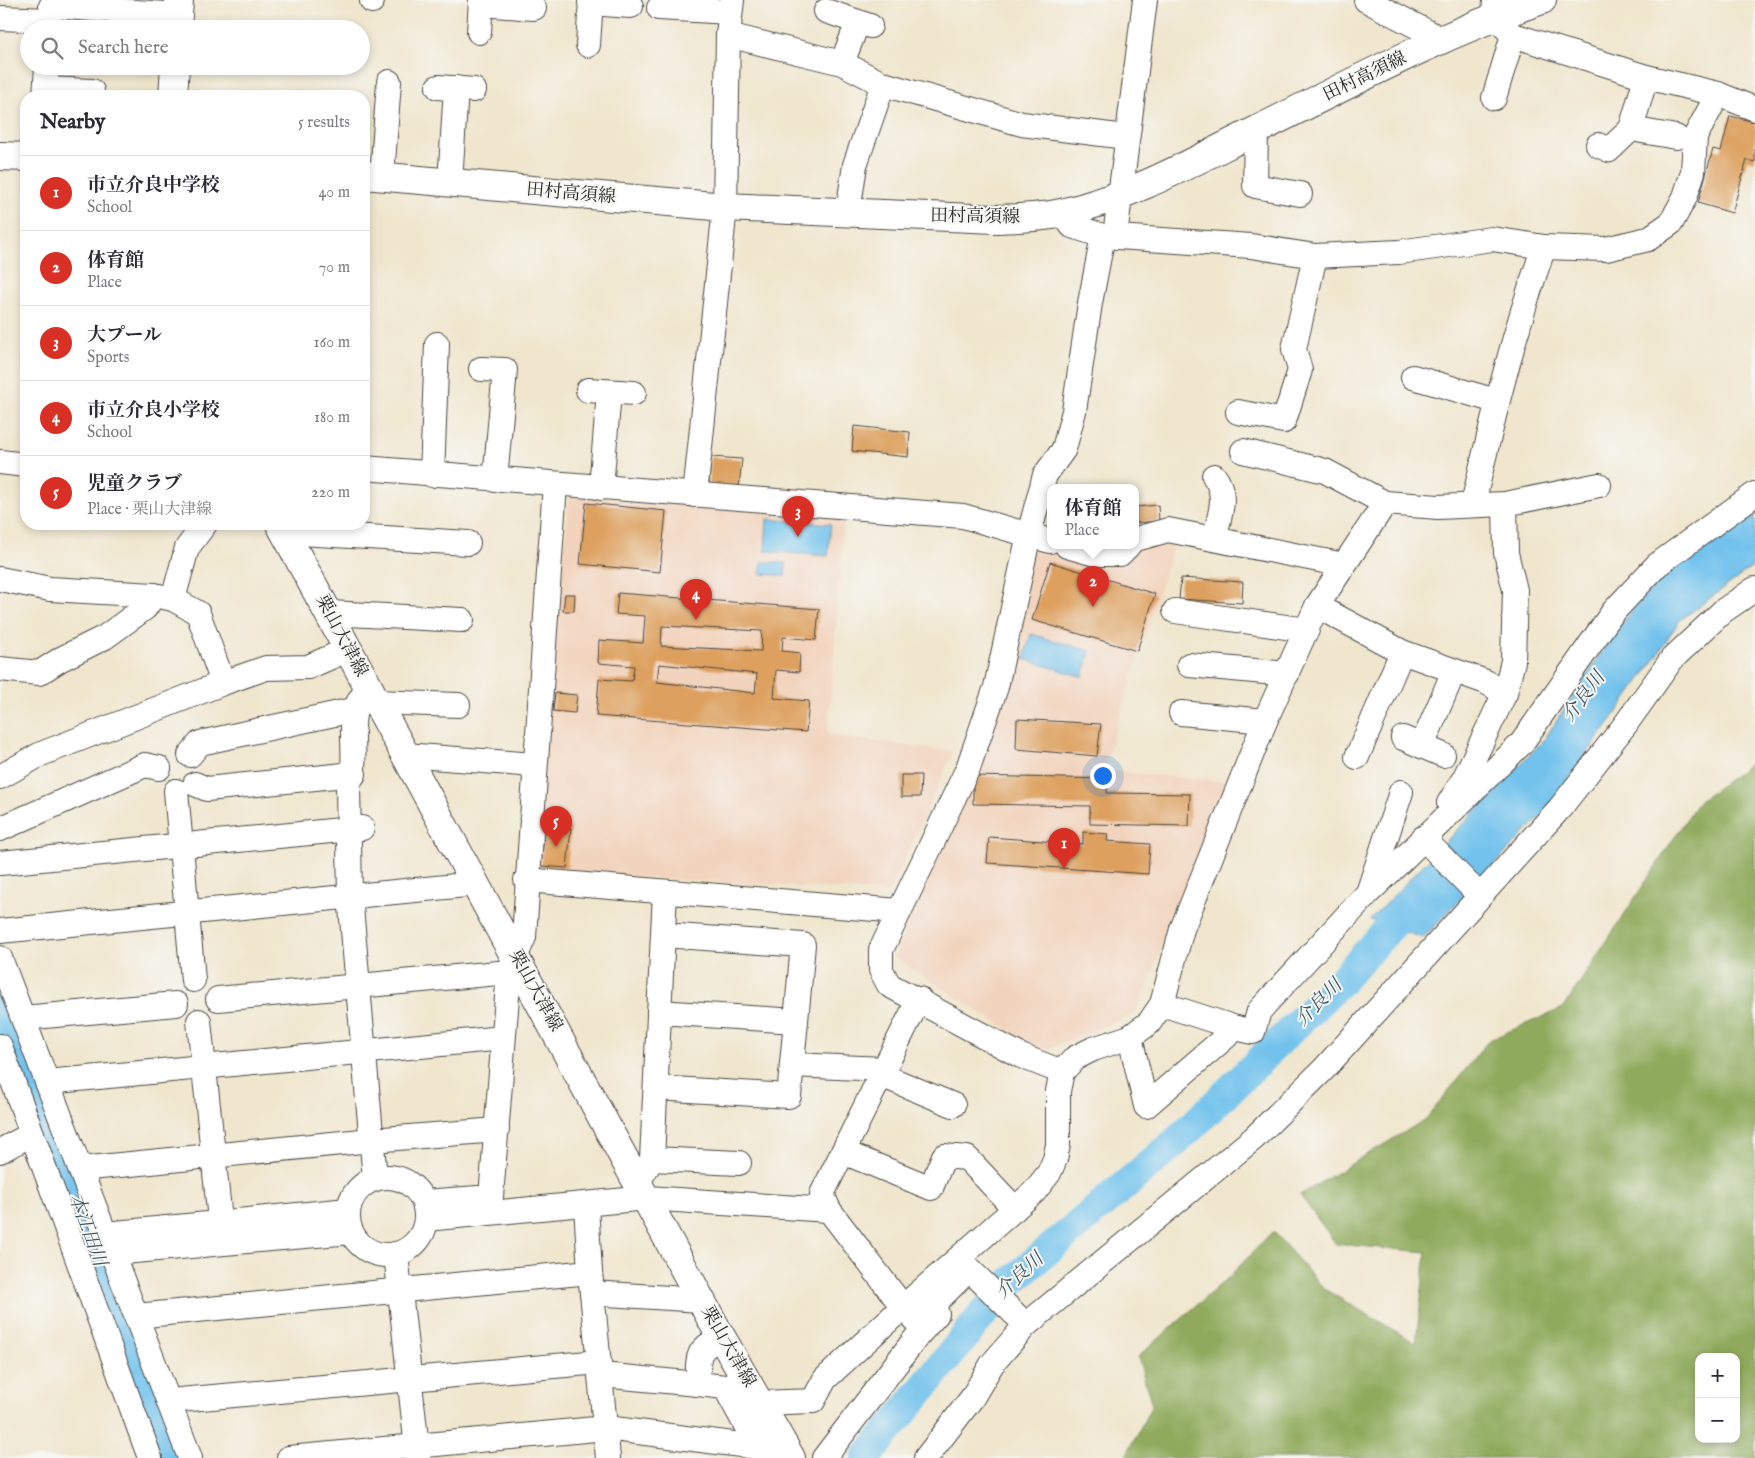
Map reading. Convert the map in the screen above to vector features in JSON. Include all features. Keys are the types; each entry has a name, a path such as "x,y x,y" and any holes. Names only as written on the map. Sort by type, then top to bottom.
{"main road":[{"name":"田村高須線","path":"373,176 725,207 995,219 1031,218 1063,212 1138,188 1441,39 1542,0"},
{"path":"173,90 174,75"},
{"path":"0,156 20,157"},
{"name":"栗山大津線","path":"283,530 349,649 366,700 405,755 476,884 512,964 642,1190 701,1300 792,1458"}],"street":[{"path":"1062,1072 1021,1056 919,999 889,985 881,970 881,950 968,768 996,687 1040,538 1045,475 1064,449 1074,411 1090,303 1120,195 1145,0"},
{"path":"1366,0 1441,39"},
{"path":"588,45 590,1 631,6"},
{"path":"479,32 481,2 534,8"},
{"path":"659,8 730,16 842,63 883,84 1022,124 1126,137"},
{"path":"826,11 864,24 842,63"},
{"path":"0,18 50,14 178,15"},
{"path":"695,495 725,207 730,16"},
{"path":"1494,98 1501,17 1646,77 1718,94 1755,109"},
{"path":"1598,145 1609,150 1631,129 1646,77"},
{"path":"373,176 389,82"},
{"path":"46,84 85,90"},
{"path":"848,212 855,165 883,84"},
{"path":"450,183 456,88"},
{"path":"1063,212 1072,226 1109,236 1251,246 1315,256 1399,252 1492,239 1544,247 1606,249 1648,239 1671,223 1685,197 1693,172 1695,137 1718,94"},
{"path":"1631,129 1676,137"},
{"path":"1256,130 1254,186 1300,194"},
{"path":"1473,504 1496,401 1522,308 1544,247"},
{"path":"1238,412 1284,421 1300,370 1294,349 1315,256"},
{"path":"432,475 437,344"},
{"path":"481,369 505,370 496,480"},
{"path":"1413,377 1496,401"},
{"path":"601,488 598,391 634,393"},
{"path":"1243,450 1325,471 1385,503 1438,507 1505,504 1599,485"},
{"path":"0,462 20,464"},
{"path":"370,469 963,516 1040,538"},
{"path":"1214,476 1220,484 1224,497 1214,539"},
{"path":"425,1211 491,1196 503,1038 512,964 524,937 526,880 555,484"},
{"path":"1162,1004 1253,1032 1259,1011 1367,894 1521,744 1612,612 1657,565 1755,494"},
{"path":"760,1403 813,1401 825,1379 903,1307 1034,1192 1049,1174 1058,1145 1058,1091 1062,1072 1076,1058 1093,1049 1130,1037 1149,1023 1162,1004 1182,929 1265,721 1318,606 1385,503"},
{"path":"1429,833 1465,777 1505,693 1513,661 1515,590 1506,553 1505,504"},
{"path":"0,669 39,673 61,659 105,637 145,608 164,597 187,548 200,530"},
{"path":"307,530 468,543"},
{"path":"1139,538 1168,530 1344,565"},
{"path":"1078,549 1095,554 1120,554 1125,549"},
{"path":"0,579 50,589 164,597 198,613 223,683"},
{"path":"926,1458 972,1398 1021,1320 1254,1138 1324,1070 1475,890 1560,808 1625,725 1672,659 1723,610 1755,588"},
{"path":"1318,606 1402,652 1486,682 1505,693"},
{"path":"1176,611 1307,630"},
{"path":"329,613 462,620"},
{"path":"0,777 41,754 223,683 266,668 308,666 349,649"},
{"path":"1357,757 1402,652"},
{"path":"1189,665 1287,674"},
{"path":"1423,747 1454,671"},
{"path":"366,700 354,774 348,786 355,829 357,896 382,1178"},
{"path":"190,755 200,742 366,700 458,705"},
{"path":"1181,713 1265,721"},
{"path":"194,980 181,846 185,788 199,773 198,766 190,755 184,752 170,753 165,756 159,768 161,780 170,790 185,788 208,789 354,774"},
{"path":"405,755 535,765"},
{"path":"0,829 146,765 159,768"},
{"path":"1367,894 1401,792"},
{"path":"0,864 355,829"},
{"path":"1429,833 1475,890"},
{"path":"526,880 898,911"},
{"path":"0,931 476,884"},
{"path":"642,1190 652,1159 665,892"},
{"path":"656,1088 789,1096 803,945 663,935"},
{"path":"0,958 190,1458"},
{"path":"218,1000 365,986 512,964"},
{"path":"194,980 210,985 218,1000 211,1016 199,1021 193,1021 182,1015 176,1004 178,992 182,986 194,980"},
{"path":"919,999 822,1194 829,1210 903,1307 917,1321 974,1274"},
{"path":"23,1018 176,1004"},
{"path":"659,1012 796,1021"},
{"path":"199,1021 221,1233"},
{"path":"1130,1037 1146,1106 1236,1028"},
{"path":"47,1082 503,1038"},
{"path":"0,1046 150,1458"},
{"path":"792,1065 882,1072 953,1105"},
{"path":"80,1169 379,1139 497,1130"},
{"path":"0,1150 32,1134"},
{"path":"843,1152 931,1188 944,1156 967,1158 1015,1209"},
{"path":"652,1159 739,1162"},
{"path":"382,1178 410,1184 425,1211 423,1231 417,1242 407,1250 390,1255 364,1248 349,1221 357,1190 382,1178"},
{"path":"425,1211 586,1205 642,1190 829,1210"},
{"path":"824,1458 918,1334 974,1274 1037,1200 1034,1192"},
{"path":"586,1205 591,1283 608,1458"},
{"path":"109,1244 349,1221"},
{"path":"390,1255 410,1452"},
{"path":"974,1274 1021,1320"},
{"path":"136,1316 394,1291 591,1283 701,1300"},
{"path":"698,1384 698,1356 701,1350 705,1345 722,1337"},
{"path":"169,1401 402,1380 600,1368 726,1387 760,1452"},
{"path":"289,1458 410,1452 606,1428 760,1452"}],"shaded area":[{"path":"569,496 844,516 828,735 953,752 890,892 532,871"},
{"path":"1143,537 1175,540 1103,770 1233,782 1135,1014 1042,1052 894,957 995,718 1031,551 1123,567 1135,549 1139,549 1139,543"}],"green space":[{"path":"1755,760 1755,1458 1125,1458 1152,1405 1138,1357 1229,1277 1273,1231 1324,1289 1416,1343 1426,1252 1336,1244 1300,1195 1426,1119 1489,1040 1563,1008 1697,803"}],"water":[{"path":"1755,515 1755,565 1679,621 1653,662 1544,813 1423,938 1370,920 1544,740 1621,623 1670,567"},
{"path":"767,519 831,524 828,556 765,551"},
{"path":"762,562 786,563 785,576 760,574"},
{"path":"1031,634 1090,651 1083,677 1024,659"}],"building":[{"path":"1730,116 1755,122 1755,162 1747,160 1732,213 1698,203 1713,149 1721,151"},
{"path":"854,426 910,432 908,457 852,451"},
{"path":"711,457 742,459 739,487 709,485"},
{"path":"586,503 666,511 660,572 580,564"},
{"path":"1158,505 1159,521 1139,523 1139,507"},
{"path":"1050,562 1155,594 1137,651 1032,620"},
{"path":"1181,578 1243,582 1242,603 1179,599"},
{"path":"618,593 819,609 816,640 783,637 782,651 800,653 799,672 776,670 774,698 809,701 806,732 596,716 599,679 632,681 634,666 598,663 599,640 643,643 645,616 616,614","holes":["662,626 762,631 761,651 661,646","659,664 757,674 755,693 657,682"]},
{"path":"565,594 575,594 574,611 563,611"},
{"path":"555,693 577,695 575,713 553,711"},
{"path":"1017,719 1101,724 1097,756 1016,749"},
{"path":"901,775 921,775 920,797 901,797"},
{"path":"973,776 1108,779 1107,793 1190,794 1189,826 1090,824 1090,806 973,804"},
{"path":"545,826 571,828 567,868 541,866"},
{"path":"1083,832 1108,834 1107,841 1150,844 1148,874 987,863 989,837 1083,844"}],"waterway":[{"name":"介良川","path":"866,1458 1007,1285 1178,1140 1339,983 1417,898"},
{"name":"本江田川","path":"0,1004 66,1174 170,1458"},
{"path":"91,1246 102,1245"}],"place":[{"name":"大プール","path":"798,537"},
{"name":"体育館","path":"1093,607"},
{"name":"市立介良小学校","path":"696,620"},
{"name":"児童クラブ","path":"556,847"},
{"name":"市立介良中学校","path":"1064,869"}]}
